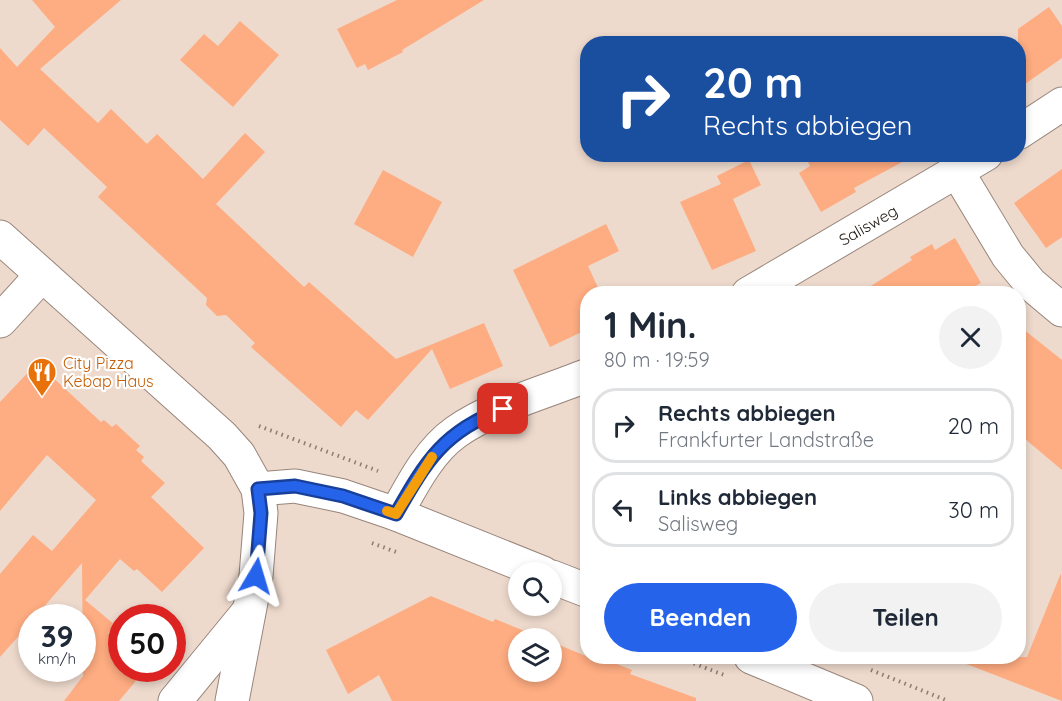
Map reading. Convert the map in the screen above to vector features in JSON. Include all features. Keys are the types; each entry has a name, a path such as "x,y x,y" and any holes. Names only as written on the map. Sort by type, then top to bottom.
{"main road":[{"path":"1026,128 1062,104"},
{"name":"Salisweg","path":"762,286 974,162"},
{"path":"958,173 1008,256 1031,284 1062,310"},
{"path":"0,237 222,436 239,455 258,489 261,513 260,542 232,701"},
{"path":"0,321 42,275"},
{"path":"396,514 433,454 455,433 481,417 580,378"},
{"path":"258,489 295,486 343,496 396,514 516,562"},
{"path":"562,581 580,588"},
{"path":"175,701 248,612"},
{"path":"768,664 856,701"}],"path":[{"path":"861,666 948,701"}],"building":[{"path":"32,0 121,0 40,69 98,123 111,109 147,144 157,134 203,179 245,133 265,152 216,204 304,287 309,282 396,359 484,323 503,366 450,389 432,349 368,420 356,410 341,427 251,347 255,343 226,315 217,316 206,305 207,298 98,197 107,187 44,128 28,146 0,120 0,48 17,67 55,27"},
{"path":"397,0 484,0 402,50 403,52 368,70 365,64 357,68 337,29"},
{"path":"1049,7 1062,26 1062,58 1026,83 1026,36 1018,36 1018,29"},
{"path":"240,21 279,55 233,107 180,60 204,34 218,46"},
{"path":"745,162 750,162 761,185 733,199 756,251 712,270 680,202 721,184 717,176"},
{"path":"808,162 902,162 854,188 856,192 821,212 799,173 810,166"},
{"path":"1062,169 1062,237 1046,248 1014,203"},
{"path":"383,170 442,202 413,257 354,224"},
{"path":"606,224 619,251 588,266 597,286 580,286 580,333 550,347 513,270"},
{"path":"955,238 981,283 976,286 871,286 912,260 910,257 932,244 935,250"},
{"path":"1026,331 1062,360 1062,470 1026,440"},
{"path":"37,363 101,422 104,420 112,427 116,424 140,446 136,450 144,457 141,461 165,483 151,497 204,548 162,592 137,569 134,571 120,559 85,600 90,604 82,604 82,563 46,604 18,604 18,637 0,657 0,574 33,535 52,551 96,500 47,455 0,511 0,402"},
{"path":"1061,573 1062,701 966,664 1026,664"},
{"path":"431,596 493,622 495,619 517,628 508,628 508,682 562,682 562,646 580,654 580,664 617,664 632,670 630,674 696,698 696,701 392,701 379,675 348,694 326,650"},
{"path":"96,609 108,619 108,682 135,682 119,701 64,701 78,682 96,682"}],"slow traffic":[{"path":"387,511 396,514 432,457"}],"place":[{"name":"City Pizza Kebap Haus","path":"42,398"}],"route":[{"path":"256,576 261,513 258,489 295,486 343,496 396,514 433,454 455,433 481,417 503,409"}]}
